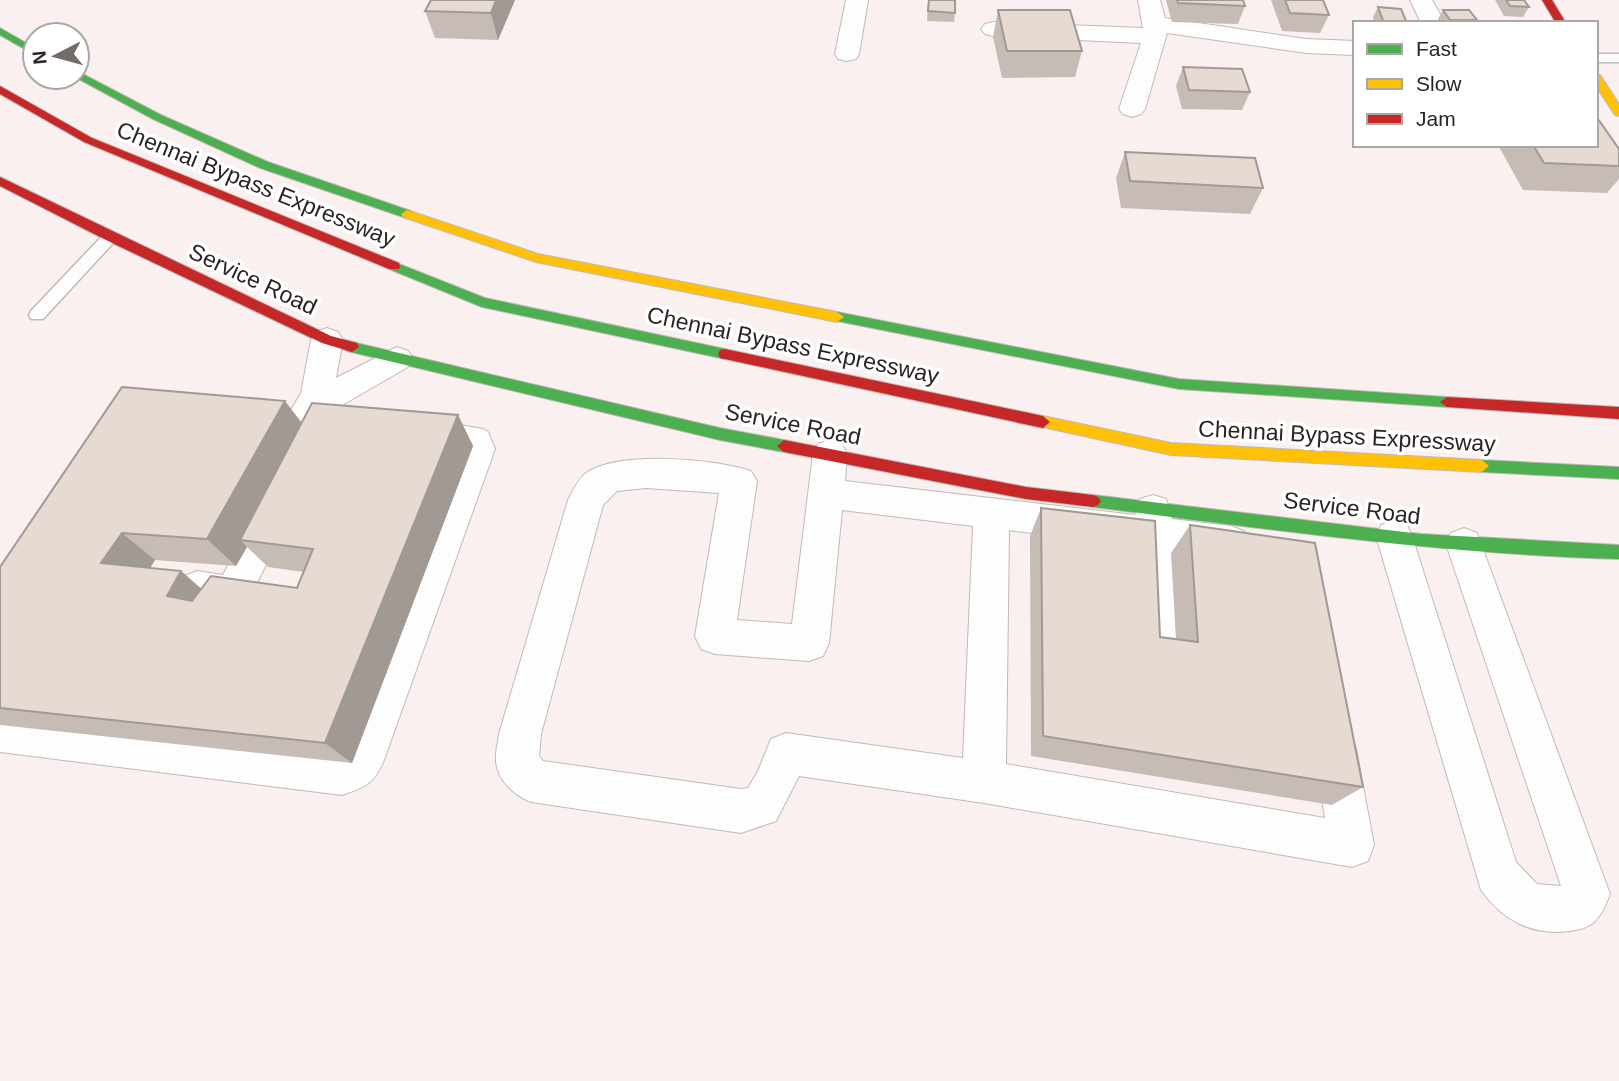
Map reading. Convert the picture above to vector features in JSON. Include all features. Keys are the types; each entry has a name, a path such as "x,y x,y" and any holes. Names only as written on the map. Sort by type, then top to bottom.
{"main road":[{"path":"1547,0 1560,21"},
{"path":"0,31 21,44"},
{"path":"1598,80 1619,113"},
{"name":"Chennai Bypass Expressway","path":"91,82 157,117 264,165 536,258 1180,384 1619,413"},
{"name":"Chennai Bypass Expressway","path":"0,89 88,140 482,302 1171,450 1619,473"},
{"name":"Service Road","path":"0,181 110,237 327,340 397,359 745,439 1154,520 1394,536 1539,551 1619,552"}],"street":[{"path":"847,54 857,0"},
{"path":"1421,0 1432,21"},
{"path":"1132,109 1153,20"},
{"path":"993,29 1153,20 1306,46 1353,48"},
{"path":"233,593 298,417 317,394 327,340"},
{"path":"298,417 397,359"},
{"path":"0,732 342,774 354,770 363,760 478,449 471,438 298,417"},
{"path":"745,439 715,636 809,643 830,454"},
{"path":"739,481 667,475 618,475 599,483 586,500 520,734 517,762 531,781 741,811 761,806 774,785 786,754 984,782 1352,845 1330,721"},
{"path":"825,494 991,515 1154,520 1280,548 1297,556 1300,563"},
{"path":"984,782 991,515"},
{"path":"1154,520 1164,655"},
{"path":"1394,536 1497,874 1511,896 1548,912 1577,907 1587,894 1464,544"},
{"path":"159,584 272,597"}],"lane":[{"path":"1598,58 1619,58"},
{"path":"37,314 110,237"}],"building":[{"path":"431,0 496,0 491,13 425,11"},
{"path":"929,0 955,0 955,13 928,11"},
{"path":"1177,0 1243,0 1245,6 1178,3"},
{"path":"1285,0 1323,0 1329,15 1290,13"},
{"path":"1506,0 1524,0 1529,7 1510,6"},
{"path":"1378,7 1401,9 1406,21 1383,21"},
{"path":"998,10 1070,10 1082,51 1007,51"},
{"path":"1443,10 1469,10 1477,20 1450,20"},
{"path":"1183,67 1242,69 1250,92 1189,90"},
{"path":"1598,119 1619,149 1619,166 1544,163 1534,147 1598,147"},
{"path":"1125,152 1255,158 1263,188 1130,181"},
{"path":"122,387 285,401 207,539 122,533 101,563 181,571 167,596 192,601 211,576 297,588 313,549 240,540 312,403 458,415 325,743 0,708 0,567"},
{"path":"1041,508 1155,521 1160,637 1198,642 1190,525 1315,543 1363,787 1043,736"}],"traffic: fast":[{"path":"0,31 21,44"},
{"path":"91,82 157,117 264,165 407,214"},
{"path":"394,266 482,302 725,354"},
{"path":"837,317 1179,384 1447,402"},
{"path":"352,347 720,434 784,446"},
{"path":"1482,466 1619,473"},
{"path":"1093,501 1421,540 1619,552"}],"traffic: slow":[{"path":"1598,80 1619,113"},
{"path":"407,214 536,258 837,317"},
{"path":"1043,422 1171,449 1482,466"}],"traffic: jam":[{"path":"1547,0 1560,21"},
{"path":"0,89 88,140 394,266"},
{"path":"0,181 110,237 327,340 352,347"},
{"path":"725,354 1043,422"},
{"path":"1447,402 1619,413"},
{"path":"784,446 1026,493 1093,501"}]}
